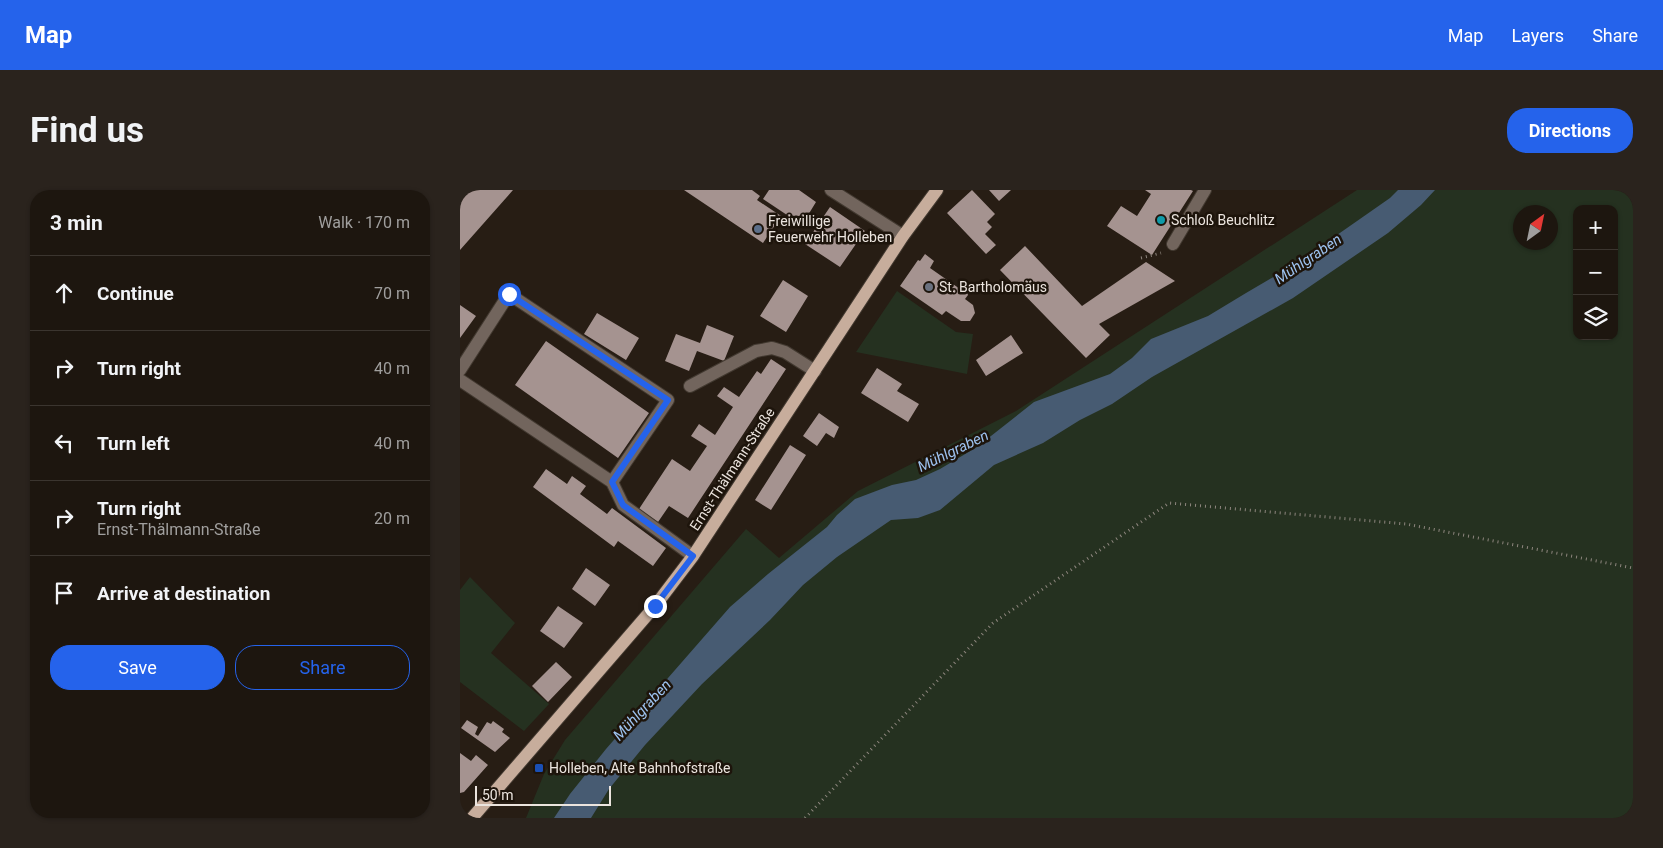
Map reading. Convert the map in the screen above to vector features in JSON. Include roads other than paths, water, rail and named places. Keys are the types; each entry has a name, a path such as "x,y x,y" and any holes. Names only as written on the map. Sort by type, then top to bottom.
{"main road":[{"name":"Ernst-Thälmann-Straße","path":"472,818 655,606 693,556 903,236 937,190"}],"street":[{"path":"831,190 903,236"},
{"path":"1173,244 1206,190"},
{"path":"460,370 509,294 668,400 612,482"},
{"path":"690,386 756,351 772,348 785,352 814,371"},
{"path":"460,380 612,482 623,505 693,556"}],"water":[{"name":"Mühlgraben","path":"1398,190 1435,190 1421,205 1388,233 1293,298 1152,377 1112,404 1080,420 1043,443 994,465 940,510 918,518 891,520 837,557 803,585 770,620 702,684 645,745 609,789 591,818 554,818 570,794 606,749 730,607 827,527 855,499 892,485 916,480 940,469 977,447 1034,402 1110,374 1132,358 1151,339 1208,316 1294,265 1390,198"}],"place":[{"name":"Schloß Beuchlitz","path":"1161,220"},
{"name":"Freiwillige Feuerwehr Holleben","path":"758,229"},
{"name":"St. Bartholomäus","path":"929,287"},
{"name":"Holleben, Alte Bahnhofstraße","path":"539,768"}]}
